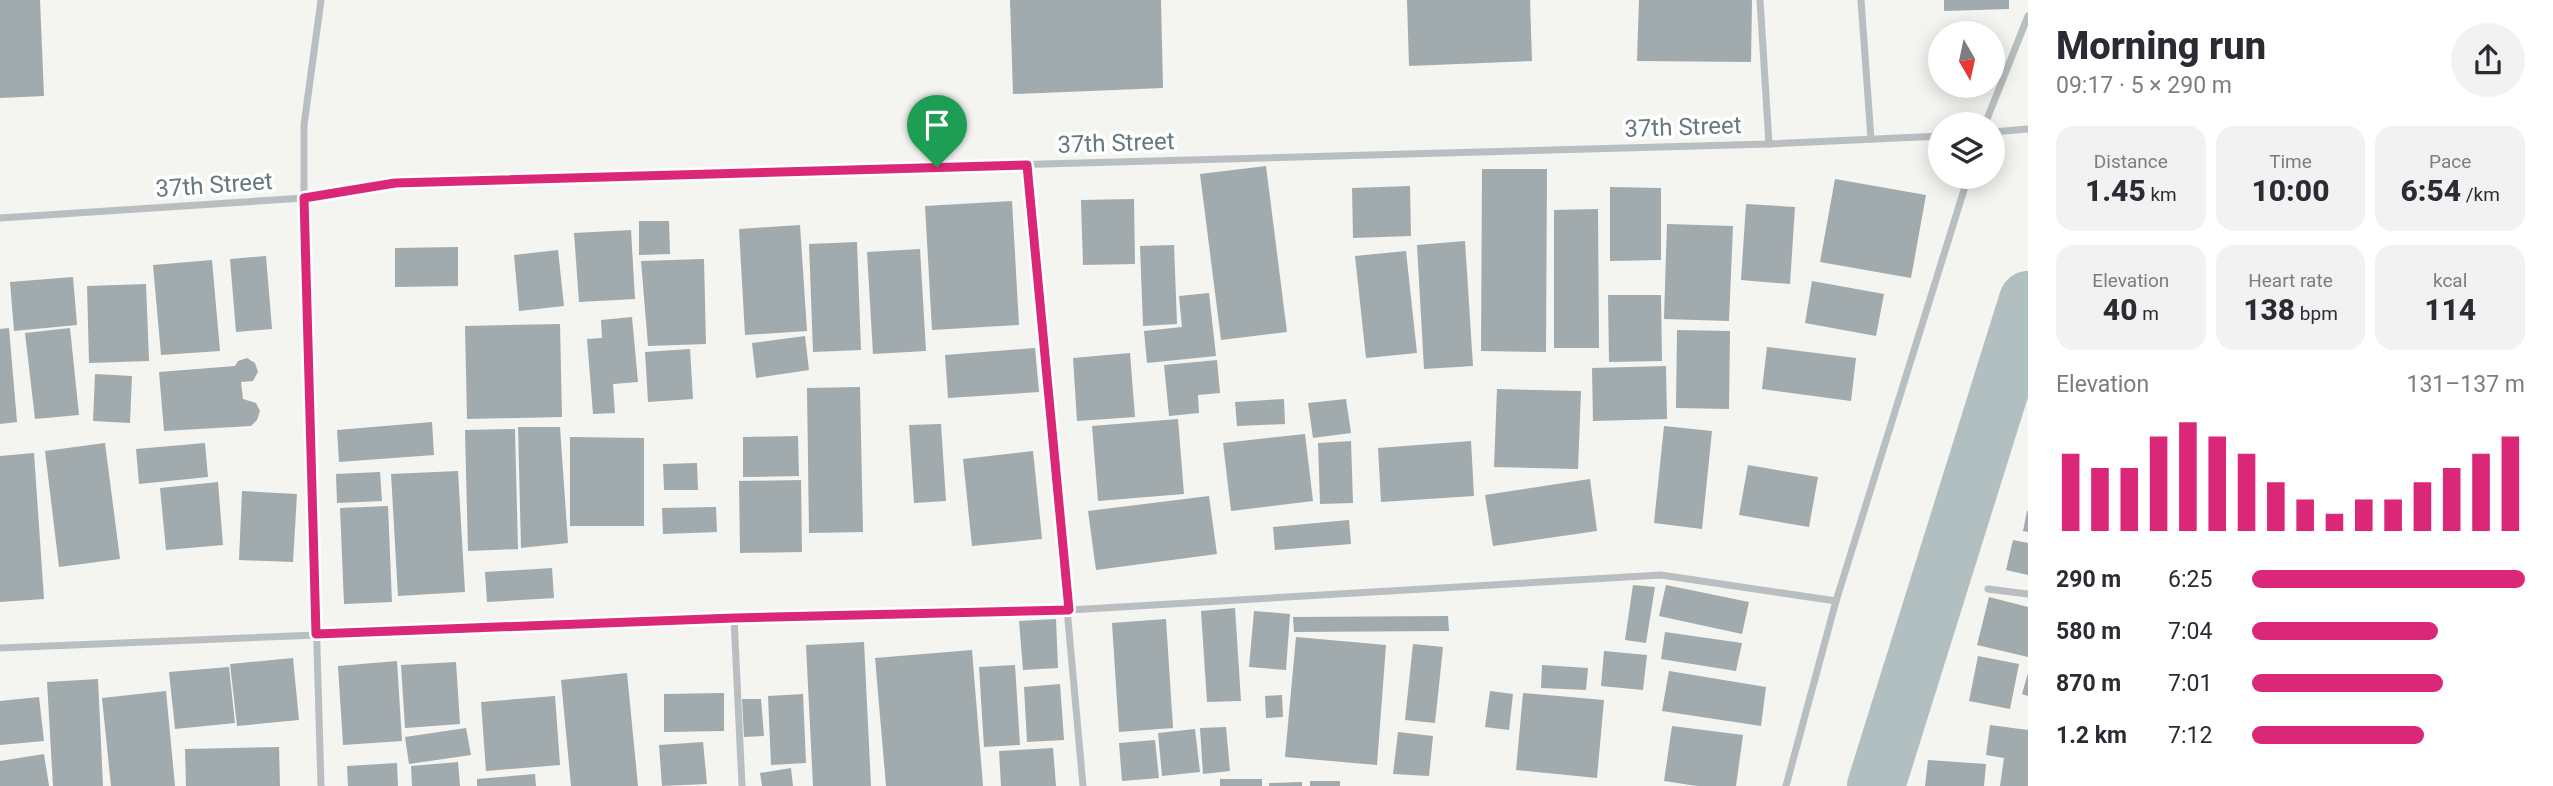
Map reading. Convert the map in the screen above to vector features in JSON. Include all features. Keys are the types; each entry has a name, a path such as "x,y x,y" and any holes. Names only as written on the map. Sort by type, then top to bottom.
{"street":[{"path":"321,0 304,125 321,786"},
{"path":"1760,0 1769,144"},
{"path":"1861,0 1871,139"},
{"path":"1990,112 2028,16"},
{"path":"2005,131 2028,129"},
{"name":"37th Street","path":"0,218 304,198 395,183 1769,144 1928,137"},
{"path":"1027,165 1083,786"},
{"path":"1786,786 1836,601 1964,189"},
{"path":"0,648 734,618 1069,610 1661,575 1836,601"},
{"path":"1988,589 2028,594"},
{"path":"734,618 742,786"}],"building":[{"path":"0,0 40,0 44,96 0,98"},
{"path":"1010,0 1161,0 1163,88 1013,94"},
{"path":"1407,0 1530,0 1532,61 1409,66"},
{"path":"1639,0 1752,0 1751,62 1637,61"},
{"path":"1944,0 2009,0 2009,9 1944,11"},
{"path":"1266,166 1287,332 1221,340 1200,174"},
{"path":"1482,169 1547,169 1546,352 1481,351"},
{"path":"1835,179 1926,195 1911,278 1820,262"},
{"path":"1410,186 1411,236 1353,238 1352,188"},
{"path":"1610,187 1661,188 1661,260 1610,261"},
{"path":"1134,199 1135,264 1083,265 1081,200"},
{"path":"1012,201 1019,325 932,330 925,206"},
{"path":"1746,204 1795,207 1790,284 1741,280"},
{"path":"1598,209 1599,348 1554,348 1554,210"},
{"path":"639,221 669,221 670,254 639,255"},
{"path":"1667,224 1733,226 1729,321 1664,319"},
{"path":"800,225 807,331 745,335 739,229"},
{"path":"631,230 635,299 579,302 574,233"},
{"path":"1465,241 1473,366 1424,369 1417,245"},
{"path":"857,242 861,350 813,352 809,244"},
{"path":"1174,245 1177,324 1143,326 1140,246"},
{"path":"458,247 458,286 395,287 395,248"},
{"path":"920,249 926,351 873,354 867,252"},
{"path":"558,250 564,306 519,311 514,255"},
{"path":"1406,251 1417,353 1366,358 1355,256"},
{"path":"266,256 272,329 236,332 230,259"},
{"path":"704,259 706,344 648,346 641,261"},
{"path":"212,260 220,351 161,355 153,265"},
{"path":"73,277 77,325 14,331 10,282"},
{"path":"1812,281 1884,294 1876,336 1805,323"},
{"path":"146,284 149,361 89,363 87,286"},
{"path":"1209,293 1216,356 1147,363 1144,331 1182,327 1179,296"},
{"path":"1608,295 1661,295 1662,361 1609,362"},
{"path":"632,317 638,382 613,384 615,413 593,414 587,339 602,338 601,320"},
{"path":"560,324 562,417 467,419 465,326"},
{"path":"9,328 17,422 0,424 0,329"},
{"path":"70,328 79,415 35,419 25,333"},
{"path":"1677,330 1730,331 1729,409 1676,408"},
{"path":"805,336 809,370 756,378 752,343"},
{"path":"1767,347 1856,358 1851,401 1762,389"},
{"path":"1035,348 1039,392 948,398 945,355"},
{"path":"690,349 693,399 648,402 645,352"},
{"path":"1130,353 1135,417 1077,421 1073,358"},
{"path":"247,358 255,363 258,372 253,381 241,382 243,399 256,403 260,411 251,426 164,431 159,372 235,366 238,361"},
{"path":"1217,360 1220,393 1198,395 1199,413 1169,416 1164,365"},
{"path":"1666,366 1667,419 1593,421 1592,368"},
{"path":"95,374 132,376 130,423 93,421"},
{"path":"860,387 863,532 809,533 807,388"},
{"path":"1497,389 1581,391 1578,469 1494,467"},
{"path":"1284,399 1285,424 1237,426 1235,402"},
{"path":"1346,399 1351,433 1313,438 1308,403"},
{"path":"1178,419 1184,494 1098,501 1092,426"},
{"path":"432,422 434,455 339,462 337,430"},
{"path":"941,424 946,501 914,503 909,425"},
{"path":"1664,426 1712,431 1702,529 1654,523"},
{"path":"518,427 560,427 568,543 521,548"},
{"path":"515,429 518,549 468,551 465,430"},
{"path":"1305,434 1313,501 1231,511 1223,443"},
{"path":"798,436 799,476 743,477 743,437"},
{"path":"570,437 644,438 644,526 570,526"},
{"path":"1351,441 1353,503 1320,504 1318,443"},
{"path":"1471,441 1474,496 1381,502 1378,448"},
{"path":"105,443 120,559 59,567 45,451"},
{"path":"205,443 208,477 139,484 136,449"},
{"path":"1033,451 1042,539 972,546 963,459"},
{"path":"34,453 44,599 0,602 0,456"},
{"path":"697,463 698,490 664,490 663,464"},
{"path":"1748,465 1818,477 1809,527 1739,515"},
{"path":"458,471 465,592 398,596 391,474"},
{"path":"380,472 382,501 337,503 336,474"},
{"path":"1590,479 1597,531 1493,546 1485,495"},
{"path":"801,480 802,552 740,553 739,481"},
{"path":"218,482 223,545 166,550 160,488"},
{"path":"242,491 297,494 293,562 239,560"},
{"path":"1209,496 1217,554 1096,570 1088,511"},
{"path":"388,506 392,602 344,604 340,508"},
{"path":"716,507 717,532 663,534 662,508"},
{"path":"2028,511 2028,532 2023,531"},
{"path":"1349,520 1351,544 1275,550 1273,527"},
{"path":"2013,540 2028,543 2028,575 2006,570"},
{"path":"552,568 554,598 487,602 485,572"},
{"path":"1633,585 1655,587 1646,643 1625,640"},
{"path":"1666,585 1749,602 1742,634 1659,616"},
{"path":"1989,597 2028,607 2028,657 1977,645"},
{"path":"1235,608 1241,701 1207,702 1201,611"},
{"path":"1254,611 1290,614 1286,670 1249,667"},
{"path":"1448,616 1449,631 1294,632 1293,617"},
{"path":"1056,619 1058,668 1023,670 1019,621"},
{"path":"1166,619 1173,728 1119,732 1112,623"},
{"path":"1665,632 1742,643 1736,671 1661,659"},
{"path":"1296,637 1386,645 1377,765 1285,757"},
{"path":"864,642 871,786 813,786 806,645"},
{"path":"1413,644 1443,647 1435,723 1405,720"},
{"path":"972,650 983,786 886,786 875,658"},
{"path":"1604,651 1647,655 1643,690 1601,686"},
{"path":"1978,656 2019,664 2010,709 1969,701"},
{"path":"293,658 299,720 237,726 230,664"},
{"path":"397,661 402,741 343,745 338,666"},
{"path":"456,662 460,724 405,728 401,665"},
{"path":"1015,665 1020,745 984,747 979,667"},
{"path":"1542,665 1588,668 1586,690 1541,688"},
{"path":"229,667 235,723 175,729 169,672"},
{"path":"1669,671 1766,687 1761,726 1662,711"},
{"path":"627,673 638,786 571,786 561,680"},
{"path":"2028,673 2028,696 2022,694"},
{"path":"98,679 103,786 53,786 47,682"},
{"path":"1060,684 1064,740 1027,742 1024,687"},
{"path":"166,691 175,786 111,786 102,698"},
{"path":"1490,691 1513,694 1509,730 1485,727"},
{"path":"724,693 724,731 664,732 664,694"},
{"path":"1523,693 1604,700 1597,778 1516,770"},
{"path":"803,694 806,763 771,765 768,696"},
{"path":"1282,695 1283,717 1266,718 1265,696"},
{"path":"555,696 560,765 486,771 481,702"},
{"path":"39,697 44,741 0,745 0,701"},
{"path":"742,699 761,699 764,736 744,737"},
{"path":"1990,725 2028,730 2028,786 2000,786 2004,758 1986,755"},
{"path":"1672,726 1743,735 1736,786 1697,786 1664,781"},
{"path":"1226,727 1230,771 1203,774 1200,728"},
{"path":"466,728 471,755 409,764 405,737"},
{"path":"1195,729 1200,772 1162,776 1158,733"},
{"path":"1398,732 1433,736 1429,776 1393,774"},
{"path":"1155,740 1159,778 1122,781 1119,743"},
{"path":"703,742 707,784 662,786 659,745"},
{"path":"279,747 280,786 186,786 185,749"},
{"path":"1053,748 1056,786 1001,786 999,751"},
{"path":"44,754 49,786 0,786 0,761"},
{"path":"1928,760 1986,764 1984,786 1925,786"},
{"path":"458,762 460,786 412,786 411,766"},
{"path":"397,763 398,786 348,786 347,766"},
{"path":"791,768 793,786 762,786 760,773"},
{"path":"535,774 536,786 477,786 477,779"},
{"path":"1220,779 1262,779 1262,786 1220,786"},
{"path":"1310,781 1340,781 1340,786 1310,786"},
{"path":"1302,782 1302,786 1269,786 1269,783"}],"waterway":[{"path":"1876,786 2028,300"}],"route":[{"path":"1027,165 1069,610 734,618 316,634 304,198 395,183 937,167 1027,165"}]}
